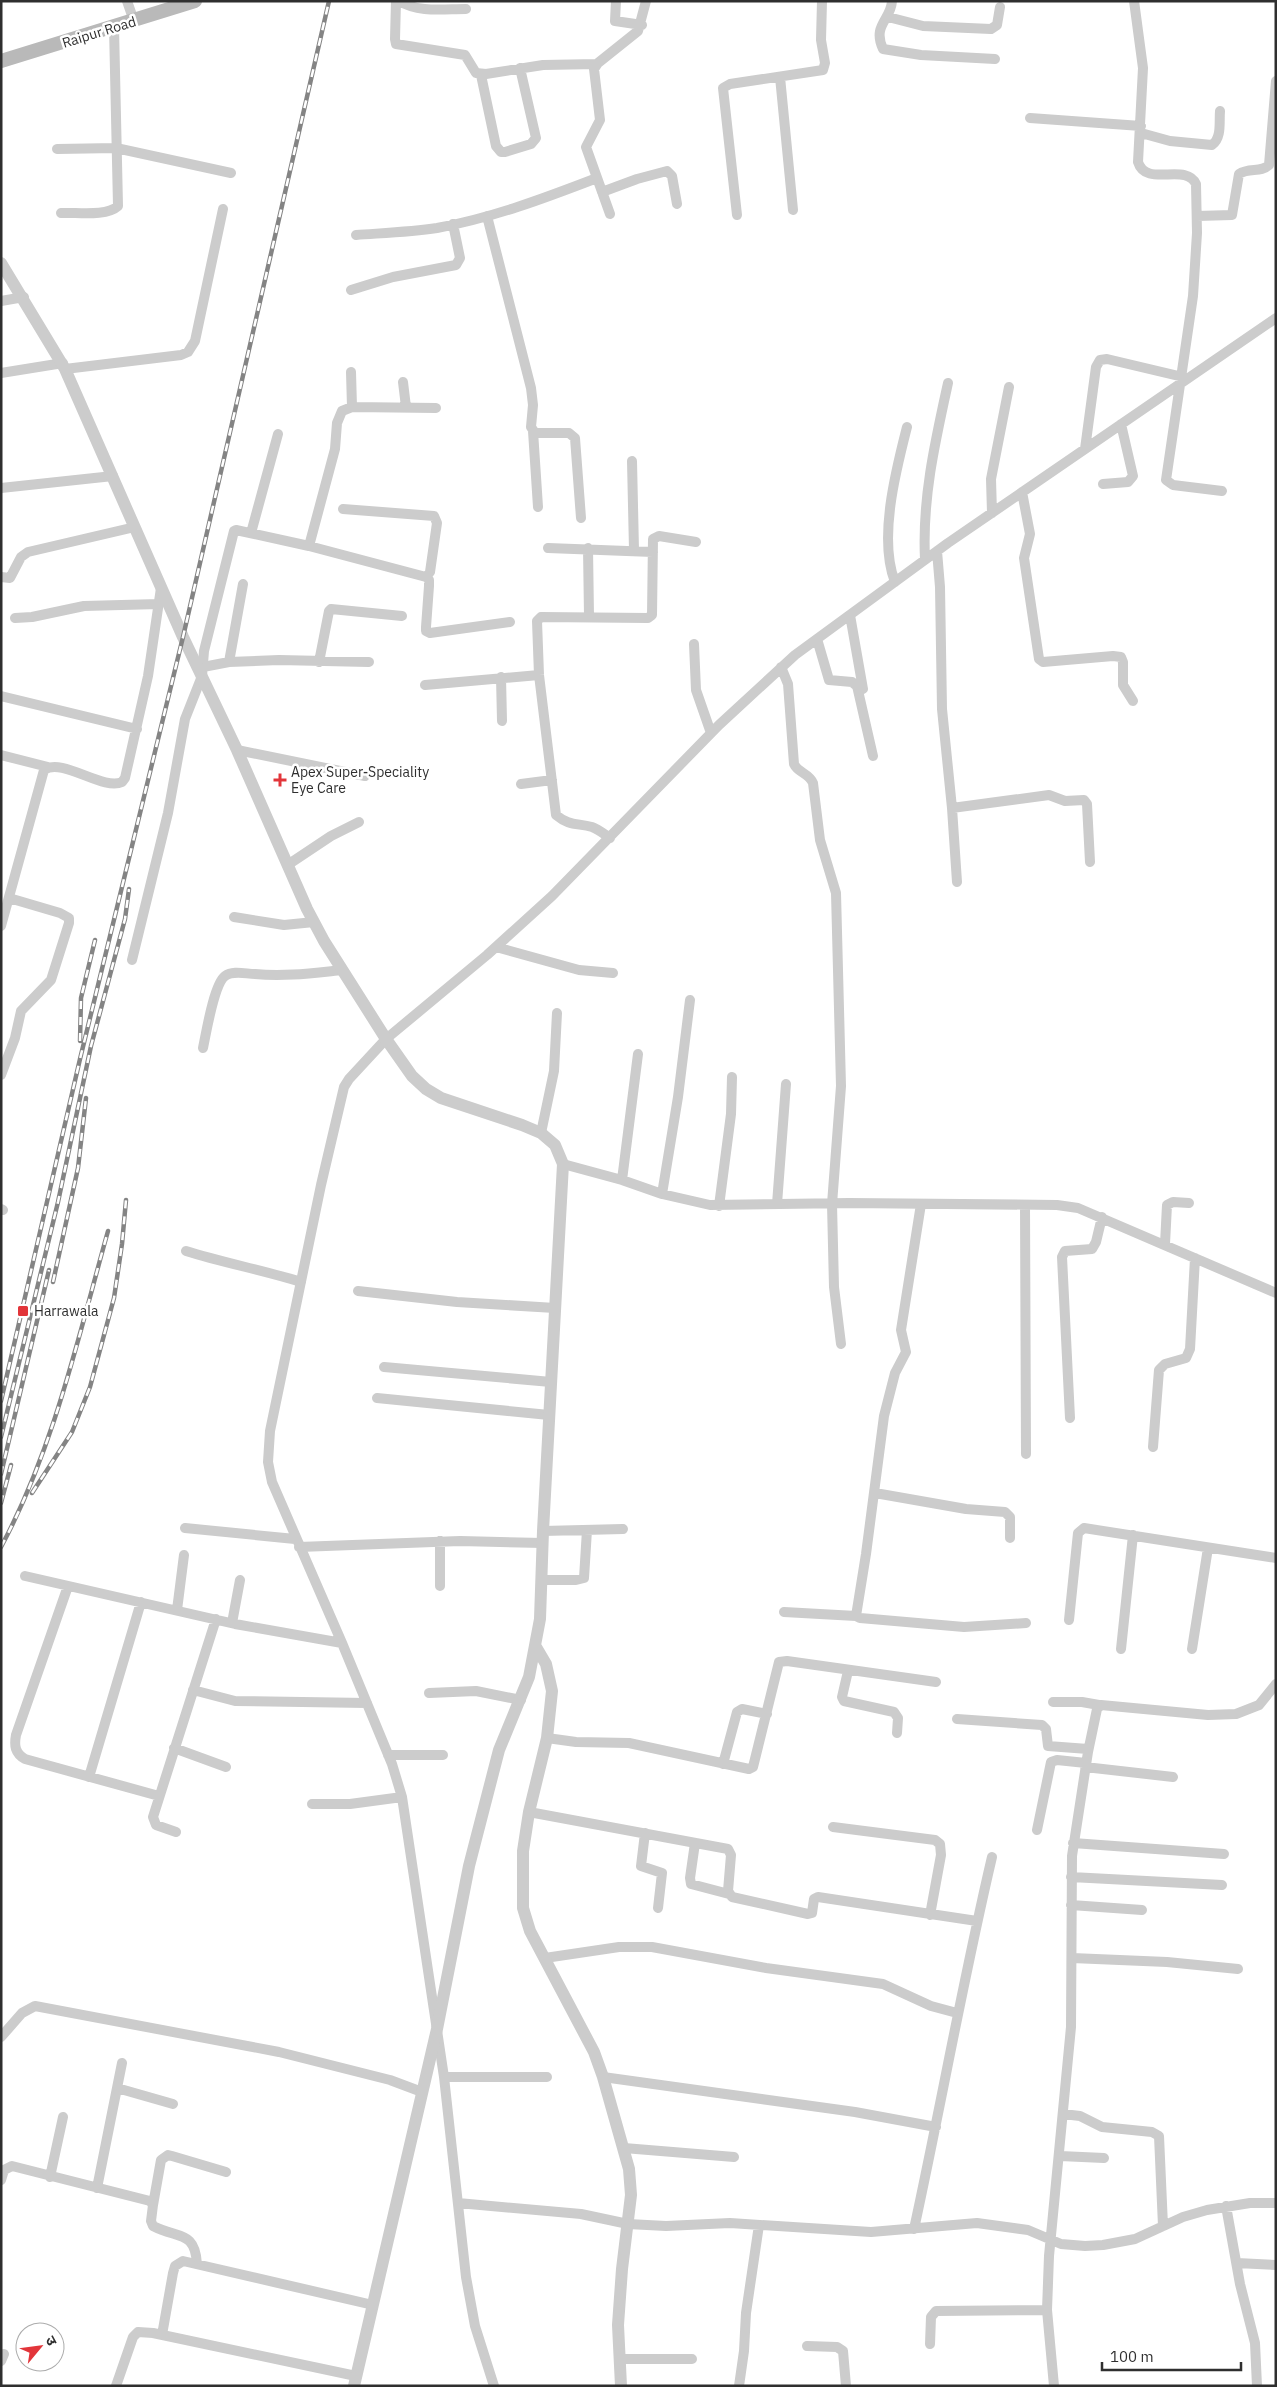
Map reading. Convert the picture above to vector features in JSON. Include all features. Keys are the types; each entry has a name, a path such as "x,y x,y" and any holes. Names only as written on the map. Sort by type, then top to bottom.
{"main road":[{"name":"Raipur Road","path":"1,61 190,2"}],"street":[{"path":"127,1 134,21"},
{"path":"466,9 421,9 398,1 394,39 396,44 465,55 473,72 480,75 556,64 597,64"},
{"path":"616,1 616,21 642,25"},
{"path":"610,214 586,147 587,142 599,125 594,75 597,64 636,34 642,25 646,1"},
{"path":"737,215 723,88 730,84 823,70 825,63 821,35 822,1"},
{"path":"892,1 888,17 884,20 881,27 883,49 921,55 995,59"},
{"path":"1134,1 1142,68 1141,130 1138,162 1140,168 1148,173 1191,178 1196,184 1197,216 1193,296 1183,379 1166,480 1169,484 1173,485 1222,491"},
{"path":"888,17 923,26 991,29 997,25 1000,7"},
{"path":"61,213 102,212 116,208 118,200 114,27"},
{"path":"480,75 496,146 501,152 505,152 531,144 536,138 520,68"},
{"path":"780,77 793,210"},
{"path":"1197,216 1232,214 1239,174 1246,170 1263,169 1269,165 1276,81"},
{"path":"1030,118 1141,130 1170,141 1212,145 1218,140 1220,111"},
{"path":"57,149 116,148 231,173"},
{"path":"602,192 637,179 667,171 672,176 677,204"},
{"path":"356,235 407,232 487,216 540,200 597,178"},
{"path":"1,373 181,355 188,352 195,341 223,209"},
{"path":"487,216 532,394 538,507"},
{"path":"351,290 393,277 456,265 460,258 453,224"},
{"path":"1,262 24,297 64,366 161,586 203,671 314,922 342,970 412,1076 426,1089 441,1098 522,1125 541,1134 555,1145 563,1164 543,1537 543,1580 536,1647 529,1677 499,1750 469,1866 437,2030 355,2381 162,2335 142,2332 134,2334 116,2386"},
{"path":"1,301 24,297"},
{"path":"494,2386 478,2339 471,2308 444,2077 402,1798 388,1755 342,1643 272,1482 268,1462 268,1449 301,1282 344,1087 349,1079 386,1039 496,947 552,896 711,733 781,666 937,551 1183,379 1276,318"},
{"path":"1085,449 1096,367 1100,360 1107,359 1183,379"},
{"path":"350,372 352,407"},
{"path":"403,382 406,407"},
{"path":"925,560 924,527 928,483 948,383"},
{"path":"992,513 991,478 1010,387"},
{"path":"309,546 335,448 339,416 342,411 352,407 436,408"},
{"path":"1104,484 1128,482 1133,476 1121,424"},
{"path":"894,582 888,557 892,497 896,472 908,427"},
{"path":"533,431 569,434 575,438 581,518"},
{"path":"251,533 278,434"},
{"path":"632,462 634,550"},
{"path":"1,488 113,476"},
{"path":"1022,492 1030,534 1024,558 1039,659 1043,662 1052,662 1118,656 1123,662 1123,686 1133,701"},
{"path":"343,509 434,516 437,523 430,572 426,578"},
{"path":"1,576 7,579 10,578 22,557 28,552 136,527"},
{"path":"132,960 166,822 185,719 203,671 204,651 234,531 309,546 426,578 429,580 429,586 426,631 430,633 510,622"},
{"path":"610,838 593,828 578,826 562,820 556,815 540,675 537,621 541,617 648,618 652,615 653,538 659,536 696,542"},
{"path":"548,548 588,548 653,552"},
{"path":"588,548 588,616"},
{"path":"937,551 941,614 942,709 957,882"},
{"path":"228,662 243,584"},
{"path":"1,756 65,769 118,784 124,778 137,730 148,676 161,586"},
{"path":"15,618 32,617 84,606 159,604"},
{"path":"319,662 329,611 331,609 402,616"},
{"path":"850,615 863,689"},
{"path":"817,639 829,680 852,682 857,686 873,756"},
{"path":"694,644 696,690 711,733"},
{"path":"203,671 228,662 278,660 369,662"},
{"path":"781,666 788,684 794,764 798,770 811,778 813,783 820,840 836,893 841,1076 832,1204 834,1287 841,1344"},
{"path":"425,684 540,675"},
{"path":"500,677 502,721"},
{"path":"1,696 137,730"},
{"path":"237,750 365,776"},
{"path":"1,926 42,774 48,767"},
{"path":"521,784 552,780"},
{"path":"952,808 1049,794 1064,801 1084,800 1087,804 1090,862"},
{"path":"288,864 331,836 359,822"},
{"path":"1,1075 15,1038 22,1011 51,980 69,923 69,918 60,913 9,898"},
{"path":"234,916 284,925 314,922"},
{"path":"496,947 579,970 613,973"},
{"path":"203,1048 216,994 225,976 235,973 280,976 342,970"},
{"path":"662,1194 678,1097 690,1000"},
{"path":"541,1134 554,1071 557,1013"},
{"path":"622,1180 638,1054"},
{"path":"719,1206 731,1114 732,1077"},
{"path":"777,1204 786,1084"},
{"path":"563,1164 622,1180 662,1194 719,1206 921,1204 1025,1205 1078,1208 1276,1293"},
{"path":"1165,1244 1167,1205 1173,1202 1189,1203"},
{"path":"856,1616 875,1493 884,1416 896,1372 906,1352 901,1330 921,1204"},
{"path":"1025,1205 1026,1454"},
{"path":"1070,1418 1062,1257 1065,1251 1088,1250 1095,1246 1102,1217"},
{"path":"186,1251 213,1260 252,1267 301,1282"},
{"path":"1153,1447 1159,1370 1165,1364 1186,1358 1190,1349 1195,1258"},
{"path":"358,1290 457,1302 555,1308"},
{"path":"384,1367 551,1382"},
{"path":"377,1398 550,1415"},
{"path":"875,1493 966,1508 1005,1512 1010,1517 1010,1538"},
{"path":"185,1528 297,1543 440,1542 543,1537 587,1530 623,1529"},
{"path":"1069,1620 1078,1533 1080,1530 1087,1528 1276,1558"},
{"path":"543,1580 576,1580 584,1578 587,1530"},
{"path":"1121,1649 1133,1535"},
{"path":"440,1542 440,1586"},
{"path":"1192,1649 1208,1548"},
{"path":"177,1610 184,1555"},
{"path":"25,1576 232,1623 342,1643"},
{"path":"232,1623 240,1580"},
{"path":"68,1586 16,1735 15,1749 18,1755 25,1759 159,1796"},
{"path":"89,1777 141,1602"},
{"path":"784,1612 856,1616 860,1618 964,1627 1026,1623"},
{"path":"176,1832 154,1822 153,1817 216,1619"},
{"path":"536,1647 550,1676 552,1691 547,1738 529,1812 522,1873 523,1908 530,1931 586,2036 603,2077 624,2148 631,2182 618,2325 621,2386"},
{"path":"547,1738 576,1742 629,1743 723,1764 752,1768 780,1662 787,1661 936,1682"},
{"path":"848,1671 842,1696 844,1702 894,1712 898,1718 897,1734"},
{"path":"1053,1702 1082,1702 1208,1715 1236,1714 1259,1705 1276,1684"},
{"path":"193,1690 235,1701 367,1704"},
{"path":"429,1692 476,1691 520,1700"},
{"path":"1054,2386 1047,2310 1051,2240 1071,2027 1071,1877 1073,1843 1088,1749 1100,1705"},
{"path":"723,1764 737,1712 742,1709 767,1714"},
{"path":"958,1719 1042,1725 1046,1729 1048,1746 1088,1749"},
{"path":"174,1748 226,1766"},
{"path":"388,1755 442,1755"},
{"path":"1037,1830 1051,1762 1056,1760 1173,1777"},
{"path":"312,1804 350,1804 402,1798"},
{"path":"529,1812 695,1842 730,1851 729,1894"},
{"path":"833,1827 935,1840 940,1844 942,1855 930,1915"},
{"path":"645,1833 641,1866 662,1872 658,1908"},
{"path":"695,1842 690,1878 691,1884 729,1894 732,1897 808,1914 812,1913 814,1899 818,1897 977,1921"},
{"path":"1073,1843 1224,1854"},
{"path":"914,2229 936,2127 957,2012 992,1856"},
{"path":"1071,1877 1222,1885"},
{"path":"1072,1905 1142,1910"},
{"path":"545,1958 619,1947 652,1947 766,1968 883,1984 931,2006 957,2012"},
{"path":"1072,1958 1167,1962 1238,1969"},
{"path":"1,2037 22,2013 36,2006 279,2052 390,2080 422,2092"},
{"path":"97,2188 122,2063"},
{"path":"444,2077 547,2077"},
{"path":"603,2077 854,2112 936,2127"},
{"path":"117,2088 174,2104"},
{"path":"1064,2114 1080,2116 1097,2126 1152,2132 1159,2136 1163,2226"},
{"path":"50,2177 63,2117"},
{"path":"624,2148 734,2157"},
{"path":"198,2264 196,2250 192,2243 153,2226 151,2221 161,2160 165,2156 172,2156 226,2172"},
{"path":"1060,2156 1104,2158"},
{"path":"1,2180 4,2170 10,2166 150,2201 153,2205"},
{"path":"458,2202 581,2214 628,2224 682,2227 718,2223 871,2232 977,2223 1028,2230 1051,2240 1072,2246 1103,2245 1135,2239 1190,2214 1226,2206 1276,2203"},
{"path":"1226,2206 1236,2263 1255,2344 1257,2386"},
{"path":"739,2386 744,2351 746,2312 759,2225"},
{"path":"162,2335 175,2266 183,2261 373,2305"},
{"path":"1236,2263 1276,2265"},
{"path":"930,2344 931,2317 936,2311 1047,2310"},
{"path":"807,2346 837,2347 843,2351 846,2386"},
{"path":"619,2359 692,2359"}],"railway":[{"path":"1,1401 80,1059 183,637 329,1"},
{"path":"1,1437 58,1202 91,1046 125,919 129,889"},
{"path":"80,1041 81,998 95,940"},
{"path":"53,1282 78,1168 86,1098"},
{"path":"32,1493 72,1432 90,1387 114,1298 126,1200"},
{"path":"1,1547 20,1509 50,1432 75,1352 108,1231"},
{"path":"1,1474 49,1270"},
{"path":"1,1503 11,1465"}],"place":[{"name":"Apex Super-Speciality Eye Care","path":"280,780"},
{"name":"Harrawala","path":"23,1311"}]}
